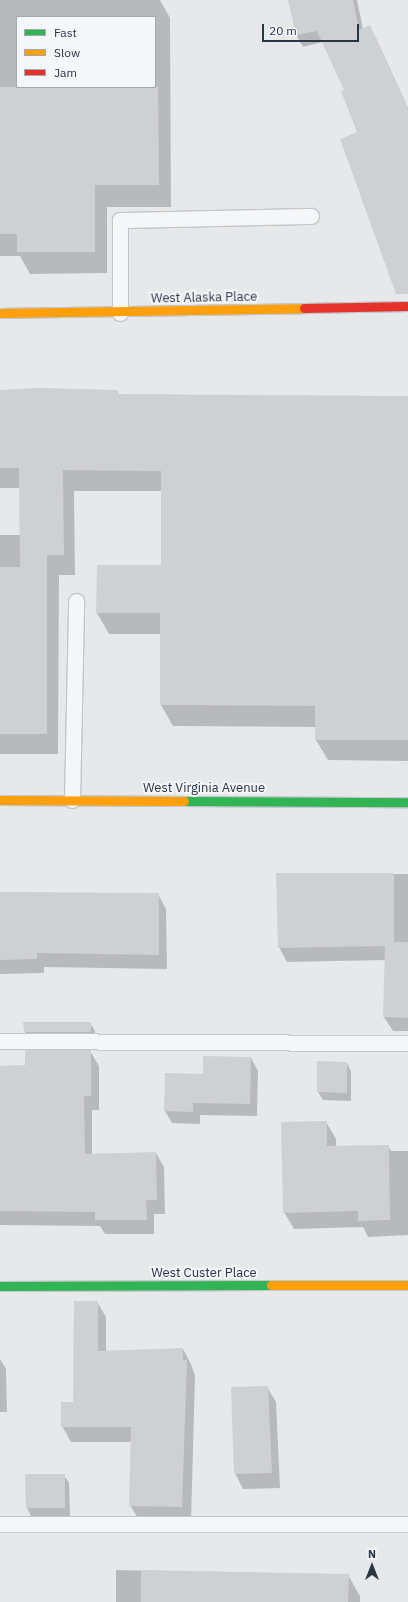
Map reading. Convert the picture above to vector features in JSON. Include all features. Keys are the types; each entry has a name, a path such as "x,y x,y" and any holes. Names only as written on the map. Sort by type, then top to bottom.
{"street":[{"name":"West Alaska Place","path":"0,314 120,313 408,306"},
{"name":"West Virginia Avenue","path":"0,800 408,802"},
{"name":"West Custer Place","path":"0,1286 408,1285"}],"lane":[{"path":"120,313 120,220 311,216"},
{"path":"72,800 76,602"},
{"path":"0,1041 408,1043"},
{"path":"0,1524 408,1524"}],"building":[{"path":"288,0 353,0 359,30 370,25 408,109 408,294 396,294 340,139 357,132 341,91 344,90 317,31 296,35"},
{"path":"0,87 158,87 159,185 95,185 95,252 17,252 17,234 0,234"},
{"path":"39,388 118,390 118,394 408,396 408,740 315,740 315,706 160,705 160,613 96,613 97,565 161,565 161,471 63,470 64,555 47,555 47,734 0,734 0,567 20,567 19,468 0,468 0,390"},
{"path":"276,873 394,873 394,942 408,942 408,1018 383,1017 385,946 278,948"},
{"path":"0,892 159,893 159,955 37,953 37,959 0,960"},
{"path":"23,1022 91,1022 91,1032 24,1032"},
{"path":"25,1050 91,1050 91,1096 84,1096 85,1154 156,1152 157,1200 146,1200 147,1220 95,1220 95,1212 0,1211 0,1066 25,1065"},
{"path":"203,1056 251,1057 250,1104 193,1103 193,1112 164,1111 165,1073 203,1074"},
{"path":"317,1061 347,1062 347,1093 317,1092"},
{"path":"327,1121 327,1146 389,1145 390,1220 358,1221 358,1211 283,1213 281,1122"},
{"path":"74,1301 98,1301 98,1351 183,1348 183,1360 187,1360 182,1507 129,1506 131,1427 61,1427 61,1402 73,1402"},
{"path":"268,1386 272,1473 234,1474 231,1387"},
{"path":"25,1474 65,1474 65,1508 26,1508"},
{"path":"141,1570 349,1574 348,1602 141,1602"}],"traffic: fast":[{"path":"184,801 408,802"},
{"path":"0,1286 271,1285"}],"traffic: slow":[{"path":"0,313 304,308"},
{"path":"0,800 184,801"},
{"path":"271,1285 408,1285"}],"traffic: jam":[{"path":"304,308 408,306"}]}
